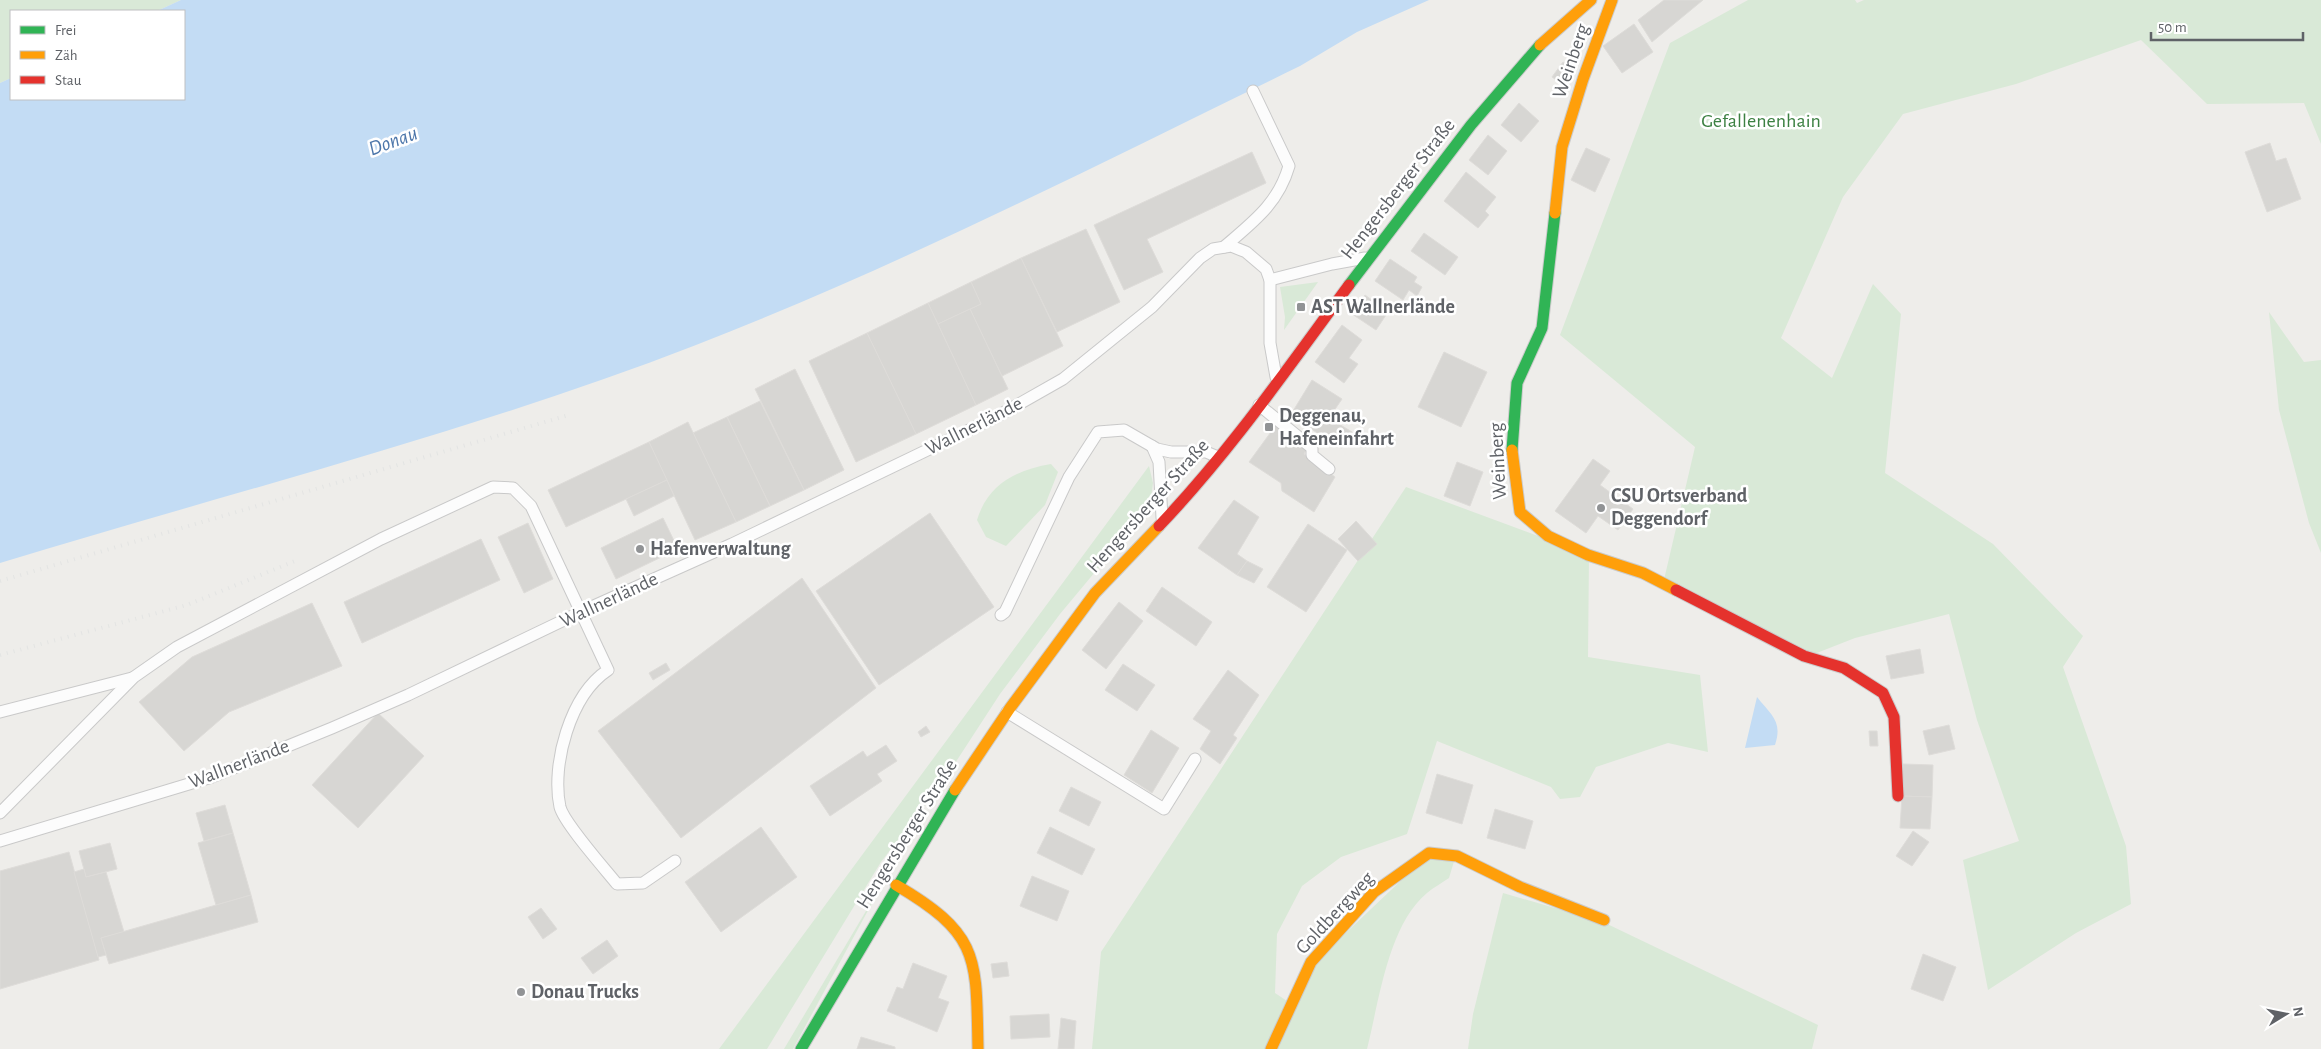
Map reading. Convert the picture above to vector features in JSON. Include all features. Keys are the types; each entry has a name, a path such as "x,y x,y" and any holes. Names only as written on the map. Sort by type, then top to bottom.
{"street":[{"name":"Hengersberger Straße","path":"801,1049 943,808 1007,712 1095,593 1186,499 1471,125 1538,47 1591,0"},
{"name":"Weinberg","path":"1612,0 1583,79 1562,147 1542,328 1516,383 1512,452 1520,512 1548,536 1588,554 1643,573 1804,656 1844,668 1883,692 1894,717 1898,796"},
{"name":"Goldbergweg","path":"1271,1049 1311,962 1374,892 1429,853 1456,856 1520,887 1604,920"},
{"path":"896,885 917,896 962,936 971,954 976,987 978,1049"}],"lane":[{"name":"Wallnerlände","path":"0,841 212,777 408,695 580,613 732,544 996,417 1063,379 1152,307 1200,258 1213,249 1224,247 1266,211 1284,184 1289,166 1253,91"},
{"path":"1224,247 1231,246 1246,252 1266,269 1270,280 1270,342 1277,382"},
{"path":"1270,280 1332,264 1369,258"},
{"path":"1259,405 1312,448 1312,455 1329,468"},
{"path":"1001,615 1005,612 1069,477 1098,432 1124,430 1152,446 1171,452 1206,452 1218,457"},
{"path":"1152,446 1159,462 1159,498 1162,522"},
{"path":"0,814 134,677 177,647 381,540 493,487 513,488 531,506 608,670 579,701 558,761 560,809 581,840 617,884 643,884 675,861"},
{"path":"0,712 134,677"},
{"path":"1007,712 1164,809 1195,759"}],"green space":[{"path":"0,0 181,0 159,10 10,10 10,78 0,83"},
{"name":"Gefallenenhain","path":"1748,0 1855,0 1857,3 1864,0 2321,0 2321,144 2304,103 2207,104 2141,40 2016,84 1903,114 1843,197 1781,338 1832,378 1873,284 1901,314 1885,473 1993,544 2083,636 2063,667 2126,846 2131,904 2076,933 1988,990 1963,860 2019,841 1977,720 1949,614 1855,638 1804,658 1663,584 1695,447 1560,335 1670,43"},
{"path":"1318,282 1284,330 1285,317 1280,287"},
{"path":"2269,312 2304,362 2321,360 2321,553 2309,523 2279,410"},
{"path":"1051,464 1058,472 1045,505 1006,546 986,537 977,520 988,497 996,488 1026,470"},
{"path":"1149,466 1153,483 1150,506 1060,614 1000,694 946,777 881,862 767,1049 719,1049"},
{"path":"1406,487 1589,555 1588,657 1700,675 1708,752 1668,743 1596,767 1580,797 1560,799 1551,787 1437,741 1407,834 1341,857 1302,886 1277,934 1275,993 1293,1005 1313,964 1429,854 1455,858 1449,878 1427,893 1414,907 1403,924 1387,965 1367,1049 1092,1049 1101,952"},
{"path":"885,879 793,1049 784,1049"},
{"path":"1503,893 1603,922 1818,1025 1812,1049 1468,1049 1473,1014"}],"water":[{"name":"Donau","path":"181,0 1429,0 1357,32 1300,66 1001,212 849,281 696,345 610,377 437,434 0,563 0,83 10,78 10,100 185,100 185,10 159,10"},
{"path":"1757,697 1777,724 1777,737 1775,745 1745,748"}],"building":[{"path":"1664,0 1703,0 1652,42 1638,20"},
{"path":"1634,24 1653,52 1622,73 1603,46"},
{"path":"1563,62 1576,71 1565,86 1552,77"},
{"path":"1519,103 1539,121 1521,142 1501,125"},
{"path":"1488,135 1507,151 1488,175 1469,160"},
{"path":"2270,143 2276,161 2286,158 2301,199 2267,212 2245,152"},
{"path":"1586,148 1610,159 1595,192 1571,180"},
{"path":"1252,152 1266,183 1147,239 1163,272 1124,290 1094,225"},
{"path":"1466,172 1496,197 1485,211 1489,215 1478,228 1444,201"},
{"path":"1086,229 1120,302 1057,332 1021,258"},
{"path":"1424,233 1458,257 1445,275 1411,251"},
{"path":"1021,258 1063,346 1002,376 970,309 981,304 971,282"},
{"path":"1390,259 1417,277 1414,282 1422,287 1417,296 1409,290 1403,300 1375,281"},
{"path":"971,282 981,304 938,324 928,303"},
{"path":"1365,295 1388,312 1376,330 1352,314"},
{"path":"928,303 976,405 916,434 867,333"},
{"path":"970,309 1008,389 976,405 938,324"},
{"path":"1342,325 1362,340 1349,358 1358,364 1344,383 1315,362"},
{"path":"867,333 916,434 856,462 809,361"},
{"path":"1444,352 1487,372 1461,427 1418,407"},
{"path":"795,369 844,470 804,490 755,389"},
{"path":"1312,380 1342,399 1329,418 1352,432 1342,448 1290,416"},
{"path":"760,401 804,490 770,506 727,417"},
{"path":"727,417 770,506 736,522 693,433"},
{"path":"688,422 736,522 695,540 649,442"},
{"path":"1276,425 1307,448 1304,454 1335,477 1314,512 1282,491 1281,483 1249,462"},
{"path":"649,442 667,480 566,527 548,490"},
{"path":"1593,459 1610,471 1600,485 1633,509 1618,530 1598,516 1586,533 1555,511"},
{"path":"1457,462 1483,472 1470,506 1444,496"},
{"path":"667,480 674,496 634,516 626,499"},
{"path":"1234,500 1259,517 1237,554 1247,561 1237,575 1198,548"},
{"path":"930,513 994,607 879,685 816,591"},
{"name":"Hafenverwaltung","path":"663,518 678,549 616,579 601,548"},
{"path":"1356,521 1377,544 1358,561 1338,539"},
{"path":"528,523 553,579 524,593 498,537"},
{"path":"1308,524 1347,550 1306,612 1267,587"},
{"path":"481,539 500,580 362,643 344,602"},
{"path":"1247,561 1263,569 1254,583 1237,575"},
{"path":"802,578 876,688 681,838 598,731"},
{"path":"1162,587 1212,622 1196,646 1146,611"},
{"path":"1119,602 1143,621 1106,669 1082,650"},
{"path":"312,603 342,666 229,712 184,751 139,702 192,657"},
{"path":"1920,649 1924,673 1891,679 1886,656"},
{"path":"666,663 670,670 653,680 649,673"},
{"path":"1123,664 1155,685 1137,711 1105,690"},
{"path":"1228,670 1259,695 1233,735 1237,738 1220,764 1200,749 1211,731 1193,719"},
{"path":"378,713 424,756 358,828 312,785"},
{"path":"1949,725 1955,749 1929,755 1923,731"},
{"path":"926,726 930,732 921,737 918,732"},
{"path":"1151,730 1179,748 1152,793 1124,775"},
{"path":"1869,731 1877,731 1878,746 1870,746"},
{"path":"886,745 897,761 877,774 882,781 830,816 810,786 863,751 867,757"},
{"path":"1903,764 1933,765 1932,797 1902,796"},
{"path":"1437,774 1473,785 1462,824 1426,813"},
{"path":"1071,787 1101,802 1089,826 1059,811"},
{"path":"1902,796 1932,797 1930,829 1900,828"},
{"path":"225,805 233,833 204,841 196,813"},
{"path":"1495,809 1533,821 1525,849 1487,838"},
{"path":"761,827 797,877 721,932 685,882"},
{"path":"1050,827 1095,849 1082,875 1037,853"},
{"path":"1913,831 1929,842 1912,866 1896,856"},
{"path":"233,833 251,895 216,905 198,843"},
{"path":"110,843 117,869 86,877 79,851"},
{"path":"69,852 99,960 0,989 0,871"},
{"path":"84,869 86,877 106,872 124,932 101,938 106,955 98,957 74,872"},
{"path":"1032,876 1069,891 1057,921 1020,906"},
{"path":"251,895 258,922 109,964 101,938"},
{"path":"541,908 557,929 543,939 528,917"},
{"path":"607,940 618,956 593,974 581,958"},
{"path":"1923,954 1956,967 1943,1001 1911,989"},
{"path":"1007,962 1009,976 993,978 991,964"},
{"path":"913,963 947,976 938,998 949,1002 937,1032 887,1011 897,987 903,989"},
{"path":"1049,1014 1050,1037 1011,1039 1010,1016"},
{"path":"1061,1018 1076,1021 1074,1049 1058,1049"},
{"path":"861,1037 895,1047 895,1049 857,1049"}],"railway":[{"path":"0,581 569,415"},
{"path":"0,655 187,605 295,561"}],"traffic: fast":[{"path":"1349,285 1471,125 1540,45"},
{"path":"1512,450 1517,383 1542,328 1555,213"},
{"path":"801,1049 955,790"}],"traffic: slow":[{"path":"1540,45 1591,0"},
{"path":"1555,213 1562,147 1583,79 1612,0"},
{"path":"1512,450 1520,512 1548,536 1588,555 1643,573 1676,590"},
{"path":"955,790 1010,708 1095,593 1159,526"},
{"path":"1271,1049 1311,962 1374,892 1429,853 1457,856 1520,887 1604,920"},
{"path":"896,885 944,919 959,935 968,952 974,970 978,1049"}],"traffic: jam":[{"path":"1159,526 1234,439 1349,285"},
{"path":"1676,590 1804,656 1844,668 1883,693 1894,717 1898,796"}],"place":[{"name":"AST Wallnerlände","path":"1301,307"},
{"name":"Deggenau, Hafeneinfahrt","path":"1269,427"},
{"name":"CSU Ortsverband Deggendorf","path":"1601,508"},
{"name":"Hafenverwaltung","path":"640,549"},
{"name":"Donau Trucks","path":"521,992"}]}
